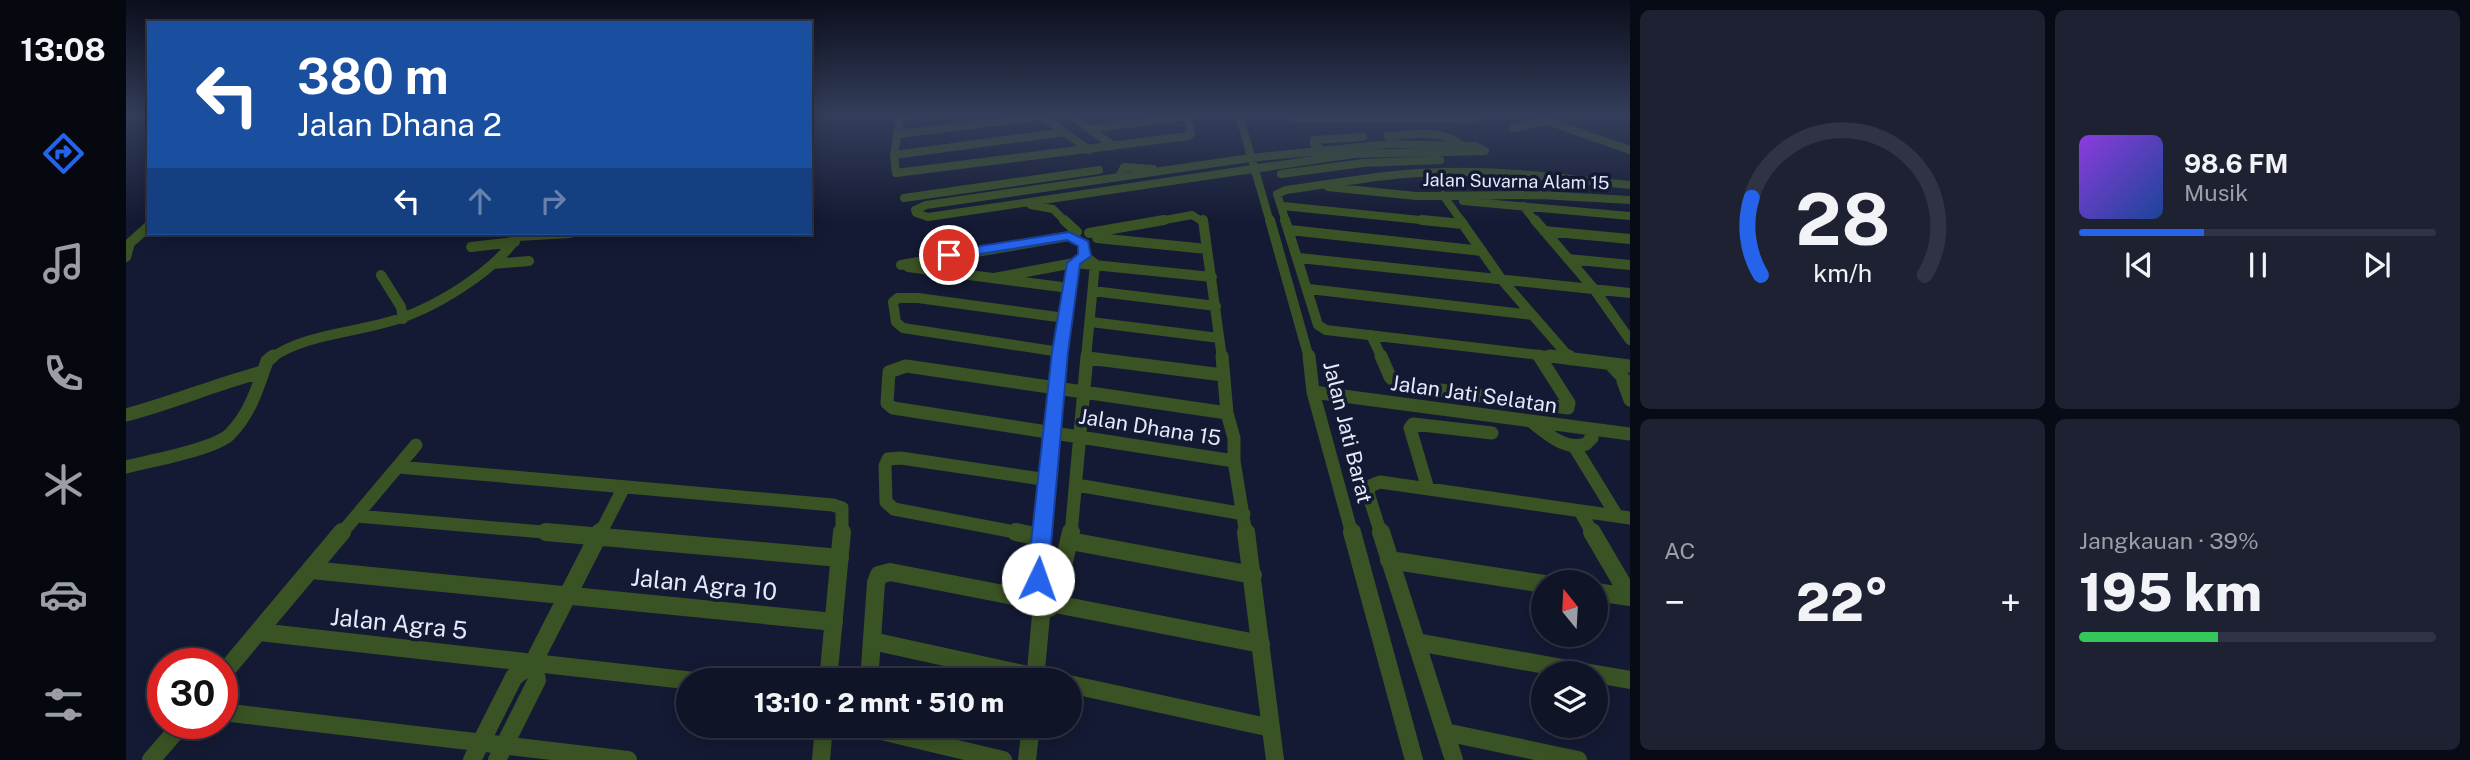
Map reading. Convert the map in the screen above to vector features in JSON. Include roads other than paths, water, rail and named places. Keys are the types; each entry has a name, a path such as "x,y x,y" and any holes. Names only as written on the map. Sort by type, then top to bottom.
{"street":[{"path":"895,150 894,172 905,174 1085,150"},
{"path":"894,155 928,150"},
{"name":"Jalan Jati Barat","path":"1249,150 1308,352 1313,392 1414,760"},
{"path":"1319,150 1252,163 1236,171 928,218 915,210 926,205 1227,162 1252,163 1291,162 1354,153 1424,150"},
{"path":"1281,174 1386,162 1473,159 1465,150"},
{"path":"1119,160 1127,166 1161,171"},
{"path":"1291,162 1308,171"},
{"path":"1119,177 1122,168 1127,166"},
{"path":"904,198 1099,170"},
{"path":"1630,185 1521,174 1443,172 1388,175 1279,192 1318,325 1326,330 1630,366"},
{"path":"1071,174 1082,183"},
{"path":"1521,174 1619,215"},
{"name":"Jalan Suvarna Alam 15","path":"1318,186 1630,217"},
{"path":"951,191 958,201"},
{"name":"Jalan Suvarna Alam 15","path":"1446,197 1572,196 1630,200"},
{"path":"1446,197 1503,280 1571,359"},
{"path":"1054,209 1060,204 1059,198"},
{"path":"1027,203 1054,209 1073,234 1084,257 1093,290 1070,541 1044,607"},
{"path":"1283,206 1463,224"},
{"path":"1523,206 1625,325 1630,340"},
{"path":"1093,235 1160,221 1204,226 1216,306 1227,413 1234,438 1234,461 1253,575 1275,760"},
{"path":"126,257 130,243 147,228"},
{"path":"1290,230 1482,251"},
{"path":"1544,231 1630,239"},
{"path":"1069,288 901,265 1073,234 1207,249"},
{"path":"471,247 517,237 544,235"},
{"path":"1036,668 1044,607 1040,537 1060,352 1069,288 1093,235"},
{"path":"126,467 186,452 229,436 251,406 267,361 281,351 403,319 423,311 492,264 517,237"},
{"path":"994,278 1084,257 1212,277"},
{"path":"1299,258 1630,293"},
{"path":"1568,259 1630,265"},
{"path":"492,264 529,261"},
{"path":"381,275 401,307 403,319"},
{"path":"1308,289 1532,314"},
{"path":"1093,290 1216,306"},
{"path":"1060,352 903,328 896,322 893,302 898,298 918,298 1065,318"},
{"path":"1091,322 1219,338"},
{"path":"1371,335 1390,377 1397,384 1568,408 1569,403 1538,355"},
{"path":"1088,358 1223,375"},
{"path":"1610,364 1627,383 1623,388 1630,400"},
{"name":"Jalan Dhana 15","path":"1056,388 906,366 896,367 889,372 887,403 893,408 1234,461"},
{"path":"126,415 178,401 207,387 262,372"},
{"path":"1056,388 1227,413"},
{"name":"Jalan Jati Selatan","path":"1313,392 1630,434"},
{"path":"1531,422 1553,439 1574,446 1590,443 1592,438 1588,429"},
{"path":"1428,489 1410,428 1413,424 1492,433"},
{"path":"238,657 416,445"},
{"path":"1574,446 1623,517"},
{"path":"1040,537 894,509 886,502 885,466 892,457 1048,480"},
{"path":"398,467 833,505 842,508 844,515 829,668"},
{"path":"1454,760 1368,493 1370,486 1380,482 1623,517"},
{"path":"1077,485 1244,514"},
{"path":"476,751 514,677 533,663 624,487"},
{"path":"1580,511 1630,597"},
{"path":"357,516 840,558"},
{"path":"1070,541 1253,575"},
{"path":"1390,560 1531,582"},
{"name":"Jalan Agra 10","path":"311,570 834,622"},
{"path":"870,668 876,583 879,575 890,572 1044,607 1261,644"},
{"path":"1608,594 1630,597"},
{"name":"Jalan Agra 5","path":"259,632 533,663"},
{"path":"873,641 988,668"},
{"path":"1416,642 1531,662"},
{"path":"533,663 676,679"},
{"path":"501,753 537,680 533,663"},
{"path":"1608,676 1630,680"},
{"path":"1082,687 1271,728"},
{"path":"238,714 476,751 628,760"},
{"path":"1445,732 1578,760"},
{"path":"821,760 823,738"},
{"path":"913,738 1003,760"},
{"path":"1027,760 1030,738"},
{"path":"151,760 169,739"}]}
